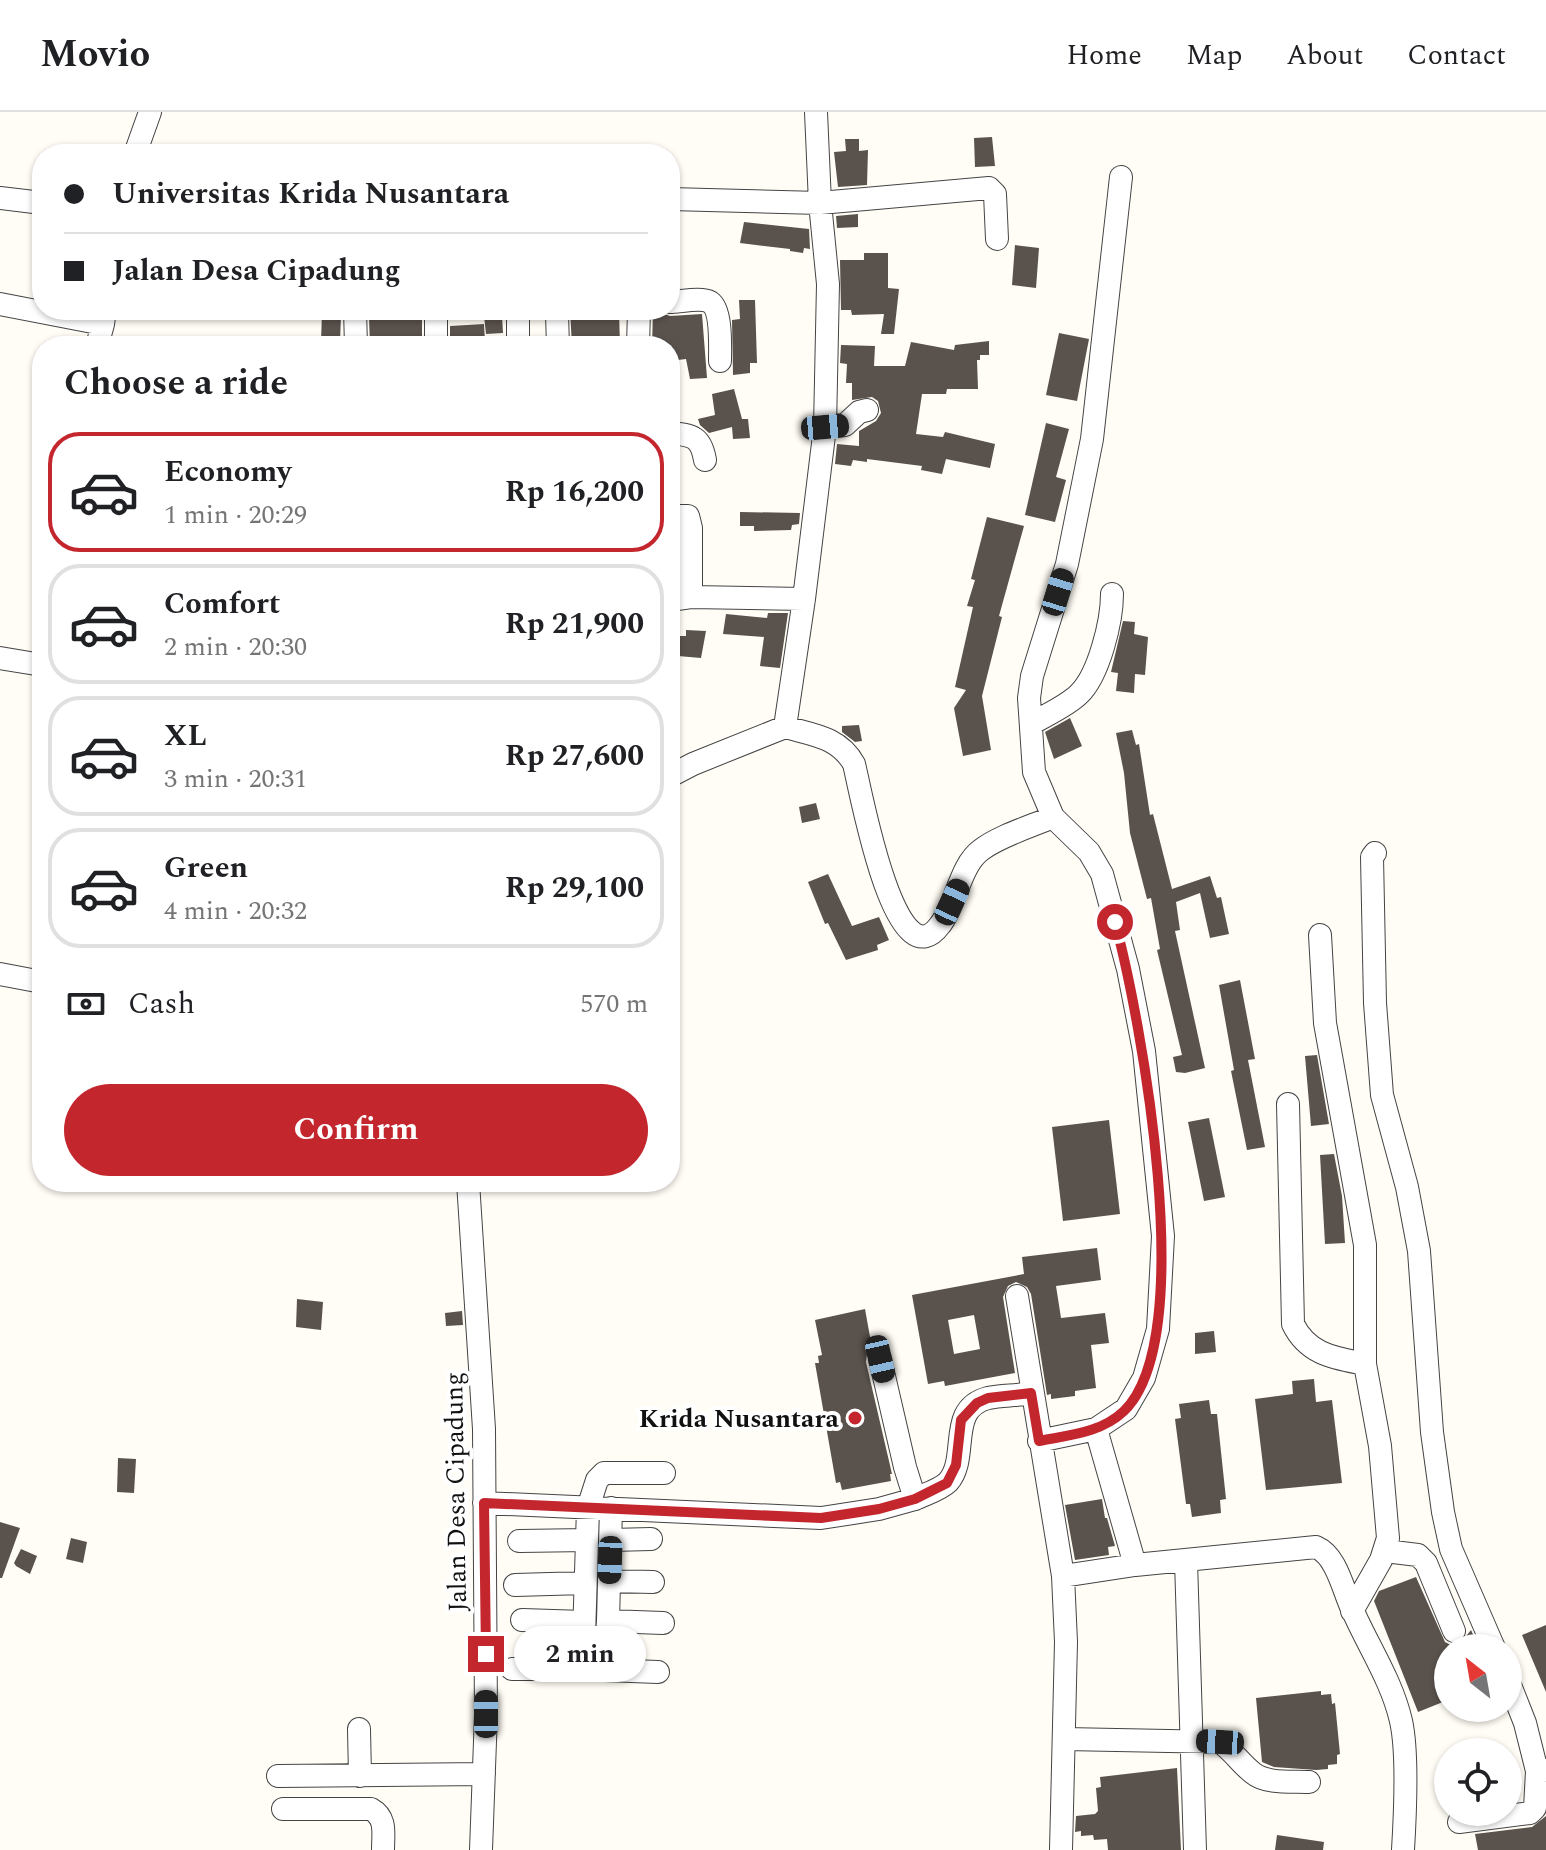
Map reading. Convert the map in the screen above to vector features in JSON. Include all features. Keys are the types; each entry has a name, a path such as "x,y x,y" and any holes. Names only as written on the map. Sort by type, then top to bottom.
{"street":[{"path":"139,144 150,112"},
{"path":"785,727 825,427 828,284 816,112"},
{"path":"1039,1441 1096,1429 1126,1409 1144,1378 1158,1329 1163,1236 1144,1051 1128,969 1102,874 1089,852 1053,817 1034,772 1029,698 1032,676 1067,564 1092,439 1121,177"},
{"path":"680,199 820,203 989,188 995,194 997,239"},
{"path":"0,198 32,202"},
{"path":"680,301 707,300 712,303 718,313 720,361"},
{"path":"0,304 32,308"},
{"path":"825,427 845,425 859,412 867,410"},
{"path":"680,436 702,444 705,460"},
{"path":"680,516 688,516 691,528 680,599 804,599"},
{"path":"1031,724 1079,695 1088,682 1098,662 1110,619 1112,594"},
{"path":"0,658 32,665"},
{"path":"680,771 785,727 841,745 854,764 889,898 901,922 915,936 923,937 931,935 941,924 978,852 1053,817"},
{"path":"1375,853 1372,857 1375,1003 1382,1095 1407,1187 1419,1251 1432,1432 1443,1512 1451,1549 1488,1634"},
{"path":"1320,935 1325,1023 1365,1245 1365,1364 1380,1446 1388,1538 1385,1551 1352,1611"},
{"path":"0,974 32,980"},
{"path":"1288,1104 1293,1324 1310,1347 1328,1357 1365,1364"},
{"name":"Jalan Desa Cipadung","path":"469,1192 484,1429 484,1774 481,1850"},
{"path":"1017,1296 1063,1576 1066,1642 1062,1848"},
{"path":"880,1359 915,1499"},
{"path":"484,1503 821,1518 879,1509 915,1499 942,1487 953,1475 961,1420 971,1409 988,1398 1031,1393"},
{"path":"1096,1429 1135,1565"},
{"path":"594,1669 584,1622 588,1508 597,1480 604,1473 664,1473"},
{"path":"594,1669 608,1621 611,1508"},
{"path":"611,1540 651,1539"},
{"path":"519,1541 587,1540"},
{"path":"1063,1576 1135,1565 1316,1547 1330,1558 1352,1611 1379,1662 1401,1722 1404,1742 1403,1850"},
{"path":"1385,1551 1418,1555 1426,1563 1454,1631"},
{"path":"1186,1561 1195,1850"},
{"path":"609,1581 653,1582"},
{"path":"515,1585 585,1583"},
{"path":"522,1620 584,1622"},
{"path":"608,1621 663,1623"},
{"path":"512,1669 658,1672"},
{"path":"1522,1715 1542,1770 1535,1808 1530,1813 1522,1814"},
{"path":"359,1729 360,1776"},
{"path":"1065,1739 1220,1742 1254,1775 1265,1779 1309,1782"},
{"path":"278,1776 484,1774"},
{"path":"283,1809 371,1809 380,1813 383,1819 383,1850"}],"building":[{"path":"992,137 995,166 975,167 974,138"},
{"path":"845,139 859,139 859,151 868,150 867,185 838,187 834,152 846,151"},
{"path":"858,214 858,227 837,228 836,216"},
{"path":"744,222 809,229 810,249 804,248 803,253 740,243"},
{"path":"1015,245 1039,248 1036,288 1012,285"},
{"path":"864,253 888,253 888,288 899,289 894,334 881,334 884,314 852,315 851,310 841,310 840,260 864,260"},
{"path":"739,300 755,300 757,363 750,363 750,373 733,375 732,320 740,319"},
{"path":"702,314 707,378 690,379 686,359 680,360 680,336 652,336 653,320 680,320 680,315"},
{"path":"322,320 341,320 340,336 321,336"},
{"path":"369,320 422,320 422,336 370,336"},
{"path":"484,320 502,320 503,333 486,334"},
{"path":"571,320 619,320 620,336 571,336"},
{"path":"484,324 485,336 450,336 450,326"},
{"path":"1059,333 1089,339 1077,401 1046,395"},
{"path":"989,341 989,355 980,355 980,360 977,360 978,389 947,389 946,394 922,394 916,434 943,437 945,432 995,444 990,468 946,459 942,474 921,470 922,466 867,459 867,462 853,460 851,466 835,464 837,444 859,446 859,431 876,421 881,413 878,401 872,397 852,400 852,383 846,383 847,364 840,363 841,345 875,346 874,366 905,366 911,342 954,350 955,345"},
{"path":"734,389 742,419 748,419 750,438 733,439 732,427 709,433 698,419 715,415 712,394"},
{"path":"1046,423 1069,429 1056,477 1066,480 1055,522 1025,515"},
{"path":"740,512 800,513 799,524 792,525 791,530 754,531 754,526 740,526"},
{"path":"987,517 1024,526 999,616 1002,617 982,696 991,750 963,756 954,708 966,690 955,687 973,607 967,606 975,580 971,579"},
{"path":"768,613 788,613 780,668 760,666 764,637 723,634 726,614 767,618"},
{"path":"1123,621 1135,622 1134,634 1148,637 1145,675 1135,674 1134,693 1116,691 1118,673 1111,672"},
{"path":"686,630 706,631 701,658 680,656 680,636 686,636"},
{"path":"1070,718 1082,746 1054,759 1045,732"},
{"path":"859,725 862,741 855,742 842,732 842,726"},
{"path":"1132,730 1136,745 1139,744 1150,815 1153,814 1172,889 1210,876 1217,898 1221,897 1229,934 1210,938 1200,893 1176,902 1180,930 1175,931 1205,1068 1185,1073 1176,1072 1173,1057 1182,1055 1157,950 1160,949 1151,898 1147,899 1130,833 1116,733"},
{"path":"816,803 820,819 802,823 799,807"},
{"path":"828,874 852,926 879,917 889,940 877,945 878,950 846,960 828,923 825,924 808,882"},
{"path":"1240,980 1255,1059 1248,1060 1265,1147 1247,1150 1231,1071 1234,1070 1219,985"},
{"path":"1317,1055 1329,1124 1311,1126 1305,1056"},
{"path":"1209,1118 1225,1197 1204,1201 1188,1122"},
{"path":"1109,1120 1120,1214 1063,1221 1052,1127"},
{"path":"1334,1154 1342,1196 1345,1243 1325,1244 1320,1155"},
{"path":"1097,1248 1101,1280 1056,1286 1061,1318 1105,1313 1109,1343 1091,1345 1096,1388 1075,1391 1075,1396 1051,1399 1051,1394 1047,1395 1031,1294 1027,1287 1016,1282 1008,1286 1003,1297 1015,1373 945,1386 944,1381 928,1384 912,1295 1024,1274 1022,1257","holes":["974,1315 980,1349 954,1354 948,1320"]},
{"path":"297,1299 323,1302 321,1330 296,1327"},
{"name":"Krida Nusantara","path":"865,1309 872,1348 866,1362 892,1474 891,1481 842,1490 840,1482 836,1483 815,1363 819,1363 818,1356 822,1355 815,1320"},
{"path":"462,1311 463,1325 446,1326 445,1313"},
{"path":"1214,1331 1216,1352 1195,1354 1195,1333"},
{"path":"1314,1379 1316,1402 1332,1400 1342,1483 1266,1490 1255,1399 1293,1394 1292,1381"},
{"path":"1209,1400 1211,1414 1217,1414 1226,1499 1220,1500 1221,1513 1192,1517 1190,1504 1186,1504 1175,1419 1181,1418 1179,1404"},
{"path":"118,1458 136,1459 134,1493 117,1492"},
{"path":"1102,1499 1115,1546 1108,1547 1109,1555 1075,1560 1065,1505"},
{"path":"0,1522 20,1528 2,1578 0,1578"},
{"path":"71,1538 87,1542 83,1563 66,1559"},
{"path":"21,1549 37,1556 30,1574 14,1563"},
{"path":"1416,1577 1441,1634 1434,1634 1434,1706 1418,1712 1374,1601 1379,1591"},
{"path":"1546,1625 1546,1692 1522,1635"},
{"path":"1321,1691 1321,1695 1331,1694 1332,1704 1335,1703 1340,1754 1337,1755 1337,1764 1316,1770 1274,1767 1262,1762 1256,1698"},
{"path":"1177,1768 1181,1850 1108,1850 1107,1839 1094,1840 1093,1835 1081,1836 1081,1831 1075,1832 1076,1816 1098,1811 1096,1788 1101,1787 1100,1777"},
{"path":"1546,1816 1546,1850 1478,1850 1475,1834 1532,1827"},
{"path":"1277,1835 1324,1842 1323,1850 1275,1850"}],"place":[{"name":"Krida Nusantara","path":"855,1418"}],"route":[{"path":"486,1654 484,1503 821,1518 879,1509 915,1499 942,1487 953,1475 956,1465 961,1420 977,1403 988,1398 1031,1393 1039,1441 1096,1429 1126,1409 1144,1378 1158,1329 1163,1236 1144,1051 1115,922"}]}
